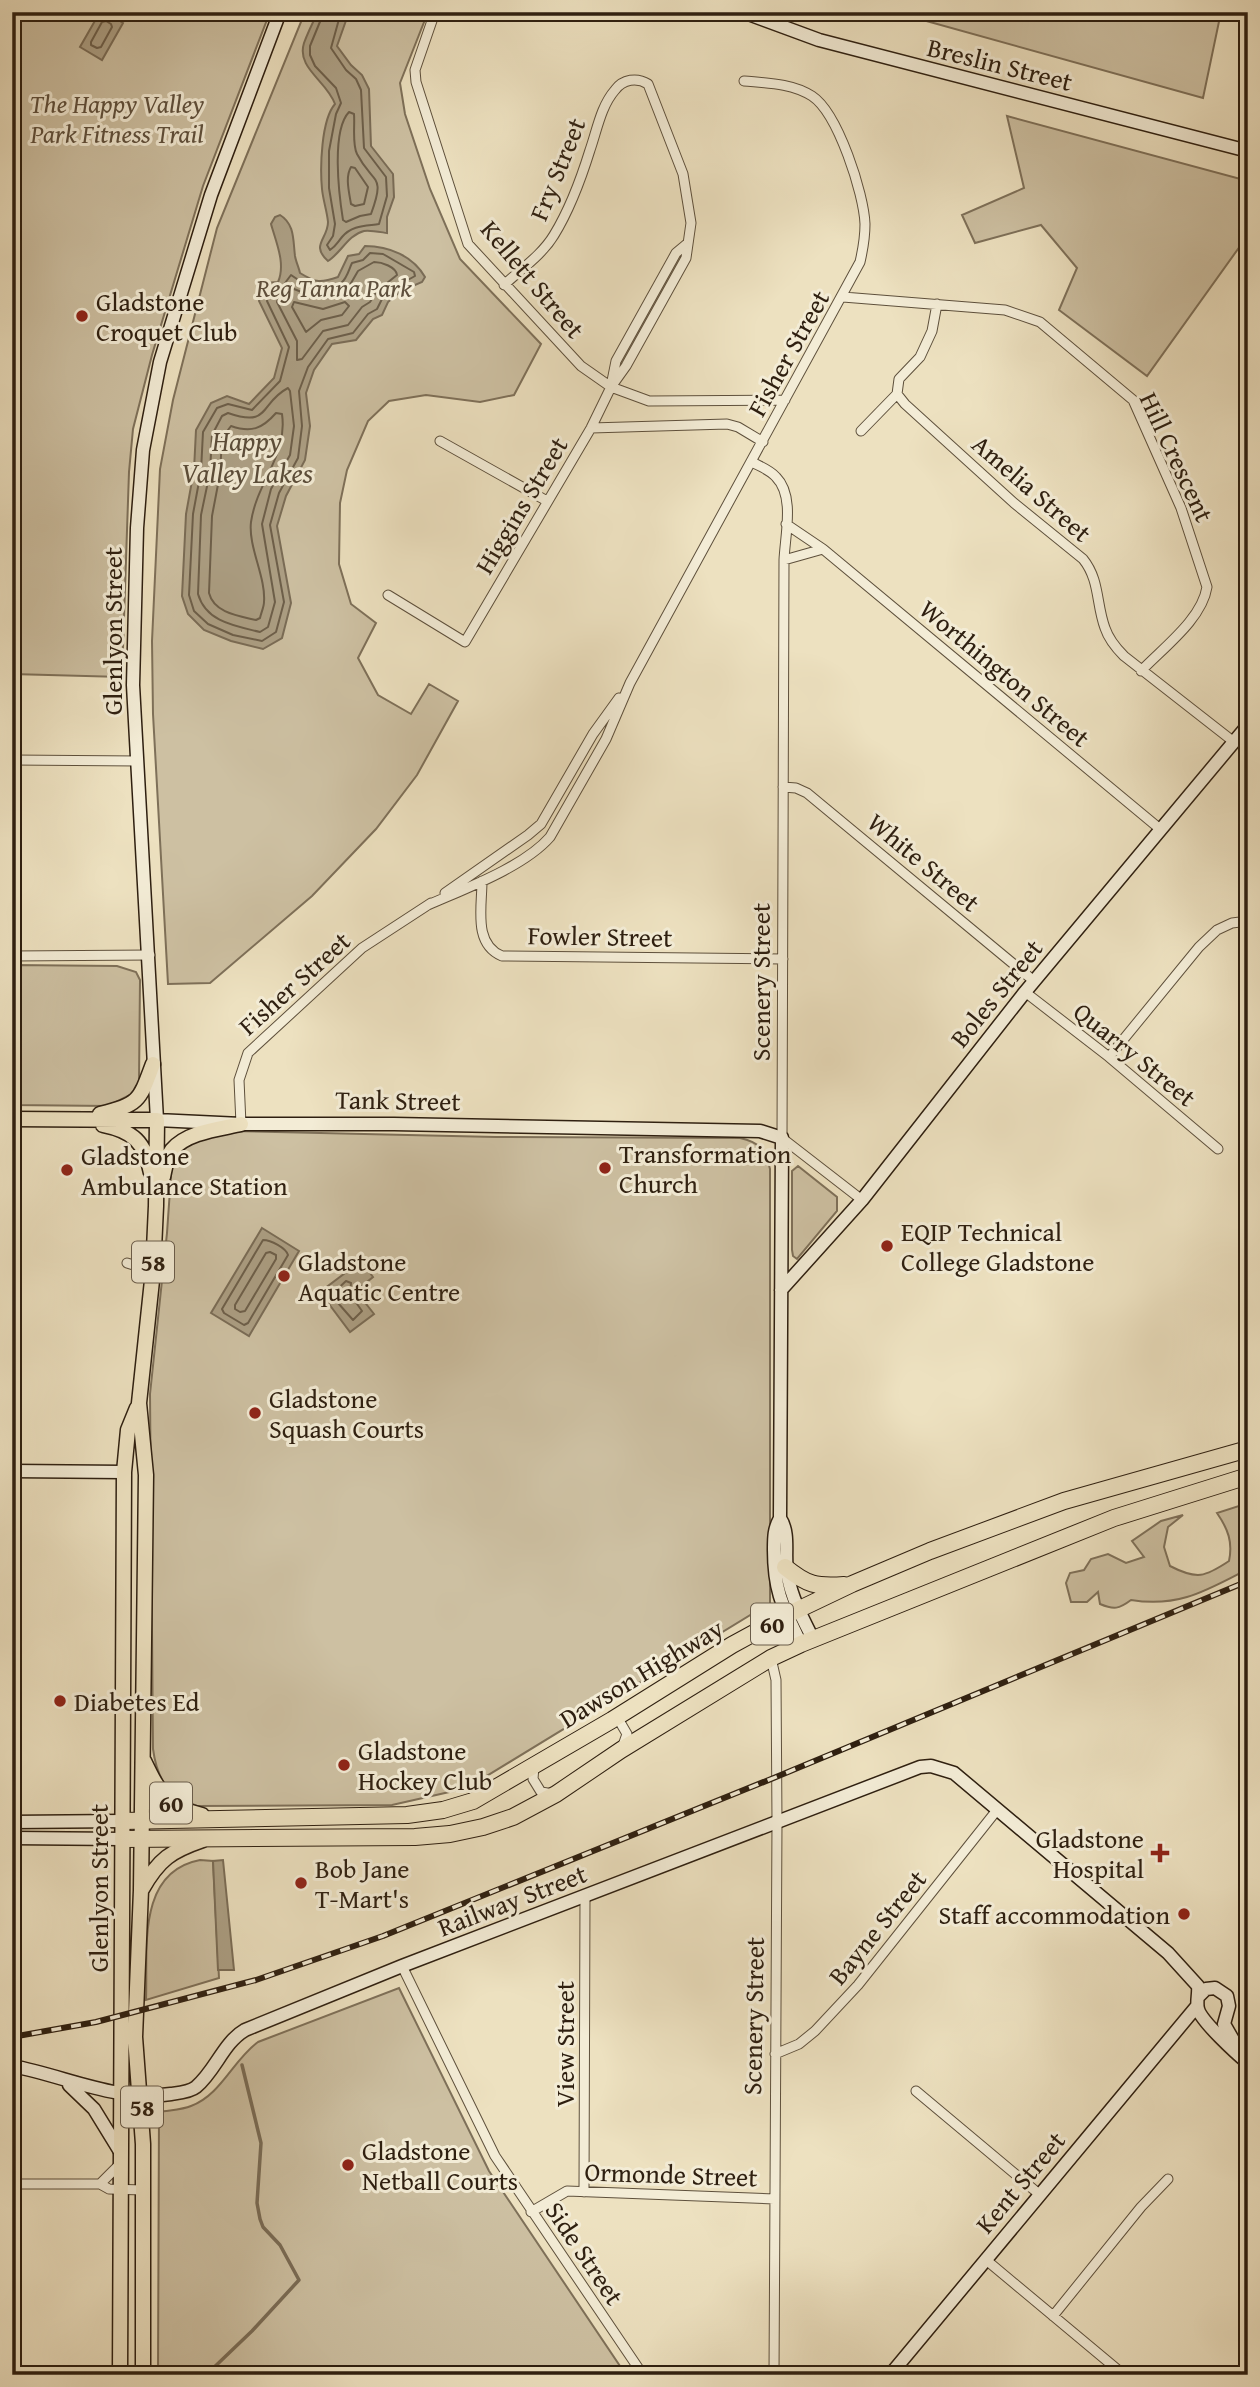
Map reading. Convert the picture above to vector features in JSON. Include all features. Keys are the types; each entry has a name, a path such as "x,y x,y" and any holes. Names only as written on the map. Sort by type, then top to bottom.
{"highway":[{"name":"Dawson Highway","path":"123,1821 407,1815 443,1810 473,1801 612,1720 699,1665 852,1584 930,1551 1063,1501 1248,1449"},
{"name":"Dawson Highway","path":"123,1839 415,1837 450,1834 513,1817 556,1794 621,1750 771,1658 1114,1518 1248,1476"},
{"path":"786,1567 799,1578 816,1585 852,1584"}],"main road":[{"path":"78,1119 135,1103 153,1064"},
{"name":"Tank Street","path":"12,1119 157,1120"},
{"path":"78,1119 116,1127 141,1143 148,1159 156,1206"},
{"name":"Glenlyon Street","path":"143,2375 144,2190 141,2096 135,2037 141,1890 146,1475 139,1403 152,1271 157,1120"},
{"path":"156,1206 172,1150 199,1134 241,1124"},
{"name":"Glenlyon Street","path":"120,2375 124,1472 128,1430 139,1403"},
{"name":"60","path":"142,1757 156,1787 175,1806 185,1812 224,1820"},
{"path":"141,1890 162,1860 175,1851 204,1840"}],"street":[{"name":"Glenlyon Street","path":"157,1120 133,685 140,478 146,424 160,362 211,195 280,12"},
{"name":"Kellett Street","path":"435,12 415,70 416,82 443,160 464,237 504,285 581,366 611,387 649,401 785,400"},
{"name":"Breslin Street","path":"743,12 819,40 1248,151"},
{"name":"Fry Street","path":"504,285 545,248 566,214 603,112 615,90 622,82 642,80 648,84"},
{"name":"Fisher Street","path":"428,905 482,881 537,849 550,837 606,739 630,683 860,262 865,223 862,198 841,138 824,107 814,97 797,89 744,81"},
{"name":"Higgins Street","path":"388,596 465,642 591,428 611,387 626,366 686,258 691,223 683,174 648,84"},
{"name":"Hill Crescent","path":"843,297 1005,310 1040,322 1133,400 1181,508 1207,587 1199,611 1141,670"},
{"path":"860,430 897,394 900,379 926,345 935,323 937,304"},
{"name":"Amelia Street","path":"897,394 975,469 1083,559 1092,570 1098,587 1100,610 1109,637 1124,656 1234,742"},
{"path":"591,428 727,424 738,427 763,442"},
{"path":"440,440 547,501"},
{"name":"Scenery Street","path":"752,463 771,472 784,488 787,506 784,559 780,1518 785,1527 786,1567 793,1613"},
{"name":"Worthington Street","path":"786,524 823,549 1160,829"},
{"path":"784,559 823,549"},
{"name":"Fisher Street","path":"241,1124 239,1080 248,1053 362,948 428,905 541,824 593,734 630,683"},
{"name":"Boles Street","path":"781,1290 862,1200 1025,992 1248,725"},
{"path":"12,760 138,761"},
{"name":"White Street","path":"783,787 796,788 807,793 1034,981"},
{"name":"Fowler Street","path":"482,881 482,936 489,950 502,956 783,959"},
{"path":"1109,1058 1199,947 1217,930 1232,923 1248,921"},
{"path":"12,956 150,956"},
{"name":"Quarry Street","path":"1025,992 1218,1149"},
{"name":"Tank Street","path":"157,1120 241,1124 760,1131 782,1138"},
{"path":"782,1138 862,1200"},
{"path":"127,1263 152,1271"},
{"path":"12,1471 124,1472"},
{"name":"Scenery Street","path":"780,1518 774,1527 774,1573 778,1594 793,1613 807,1642"},
{"name":"Scenery Street","path":"771,1658 776,1680 777,1822 774,2375"},
{"path":"612,1720 620,1722 626,1734 621,1750"},
{"path":"534,1766 533,1779 541,1792 556,1794"},
{"name":"Railway Street","path":"12,2066 92,2089 121,2094 159,2096 194,2089 216,2065 237,2035 402,1965 920,1767 931,1766 954,1773 997,1810"},
{"path":"997,1810 1168,1953 1185,1962 1206,1980 1210,1988 1201,2009"},
{"name":"Bayne Street","path":"775,2054 799,2044 815,2031 858,1985 997,1810"},
{"path":"12,1822 123,1821"},
{"path":"12,1838 123,1839"},
{"name":"View Street","path":"584,2192 585,1897"},
{"path":"1168,1953 1198,1986 1201,2009 1225,2043 1247,2062"},
{"name":"Side Street","path":"402,1965 495,2156 643,2375"},
{"path":"1210,1988 1220,1989 1227,1996 1224,2024 1247,2062"},
{"path":"1201,2009 1215,2020 1227,2011"},
{"name":"Kent Street","path":"890,2375 1185,2019 1201,2009"},
{"path":"61,2078 88,2101 102,2120 121,2158 100,2184"},
{"path":"916,2091 1040,2194"},
{"path":"1053,2316 1134,2216 1168,2179"},
{"path":"12,2185 100,2184 109,2189 144,2190"},
{"name":"Ormonde Street","path":"531,2212 567,2191 774,2199"},
{"path":"985,2259 1124,2375"}],"green space":[{"name":"The Happy Valley Park Fitness Trail","path":"12,12 270,12 203,186 152,355 133,429 122,677 12,674"},
{"name":"Reg Tanna Park","path":"305,12 428,12 400,83 405,114 430,189 460,259 541,344 514,395 480,402 426,395 389,401 368,421 347,470 340,503 339,564 351,604 376,623 358,658 378,695 411,714 429,684 458,701 417,775 376,829 312,896 210,983 168,984 153,714 152,641 160,469 173,400 217,228"},
{"path":"894,12 1221,12 1203,98"},
{"path":"1007,116 1248,181 1248,235 1147,376 1059,310 1077,268 1041,225 975,243 962,215 1024,188"},
{"path":"12,965 117,966 136,972 140,980 139,1082 134,1093 108,1106 12,1105"},
{"path":"233,1131 496,1137 740,1138 761,1148 770,1169 770,1603 467,1788 392,1805 197,1806 171,1791 157,1769 153,1749 150,1394 172,1161 182,1148 198,1135"},
{"path":"798,1166 837,1197 837,1211 797,1259 792,1250 792,1171"},
{"path":"1248,1503 1248,1569 1206,1590 1178,1599 1148,1602 1131,1600 1113,1608 1100,1604 1098,1592 1087,1602 1071,1602 1066,1583 1070,1573 1084,1570 1091,1559 1108,1554 1126,1563 1144,1557 1132,1541 1161,1521 1183,1515 1168,1527 1164,1547 1170,1566 1194,1575 1213,1570 1229,1561 1230,1554 1229,1536 1217,1513"},
{"path":"200,1860 213,1861 219,1978 146,2000 147,1937 155,1896 165,1880 179,1867"},
{"path":"399,1988 489,2171 626,2375 158,2375 159,2112 191,2106 211,2094 258,2042"}],"water":[{"path":"100,12 106,12 123,23 102,60 80,47"},
{"path":"318,12 349,12 337,46 362,75 369,89 371,146 393,174 394,197 387,217 387,233 358,233 328,261 320,251 328,222 322,189 322,157 324,132 335,104 326,88 308,67 303,52 304,43"},
{"name":"Happy Valley Lakes","path":"280,215 291,228 300,273 310,279 323,281 338,277 348,256 359,254 365,246 400,254 414,263 425,277 422,282 401,291 388,302 382,315 373,319 356,340 332,344 314,370 306,393 310,426 305,460 286,496 277,526 291,603 282,638 263,649 231,641 204,630 188,614 182,596 186,514 194,470 196,430 211,403 227,396 249,404 274,378 282,348 259,301 265,283 278,282 280,275 279,253 271,224 275,217"},
{"path":"262,1228 299,1251 249,1336 211,1313"},
{"path":"361,1261 373,1277 356,1291 374,1314 350,1332 320,1292"},
{"path":"223,1860 234,1970 218,1970 213,1861"}],"waterway":[{"path":"206,2375 299,2280 280,2245 263,2227 260,2219 257,2203 261,2143 242,2065"}],"railway":[{"path":"12,2037 96,2022 256,1980 383,1936 776,1777 1248,1581"}],"place":[{"name":"Gladstone Croquet Club","path":"82,316"},
{"name":"Transformation Church","path":"605,1168"},
{"name":"Gladstone Ambulance Station","path":"67,1170"},
{"name":"EQIP Technical College Gladstone","path":"887,1246"},
{"name":"Gladstone Aquatic Centre","path":"284,1276"},
{"name":"Gladstone Squash Courts","path":"255,1413"},
{"name":"Diabetes Ed","path":"60,1701"},
{"name":"Gladstone Hockey Club","path":"344,1765"},
{"name":"Gladstone Hospital","path":"1160,1853"},
{"name":"Bob Jane T-Mart's","path":"301,1883"},
{"name":"Staff accommodation","path":"1184,1914"},
{"name":"Gladstone Netball Courts","path":"348,2165"}]}
